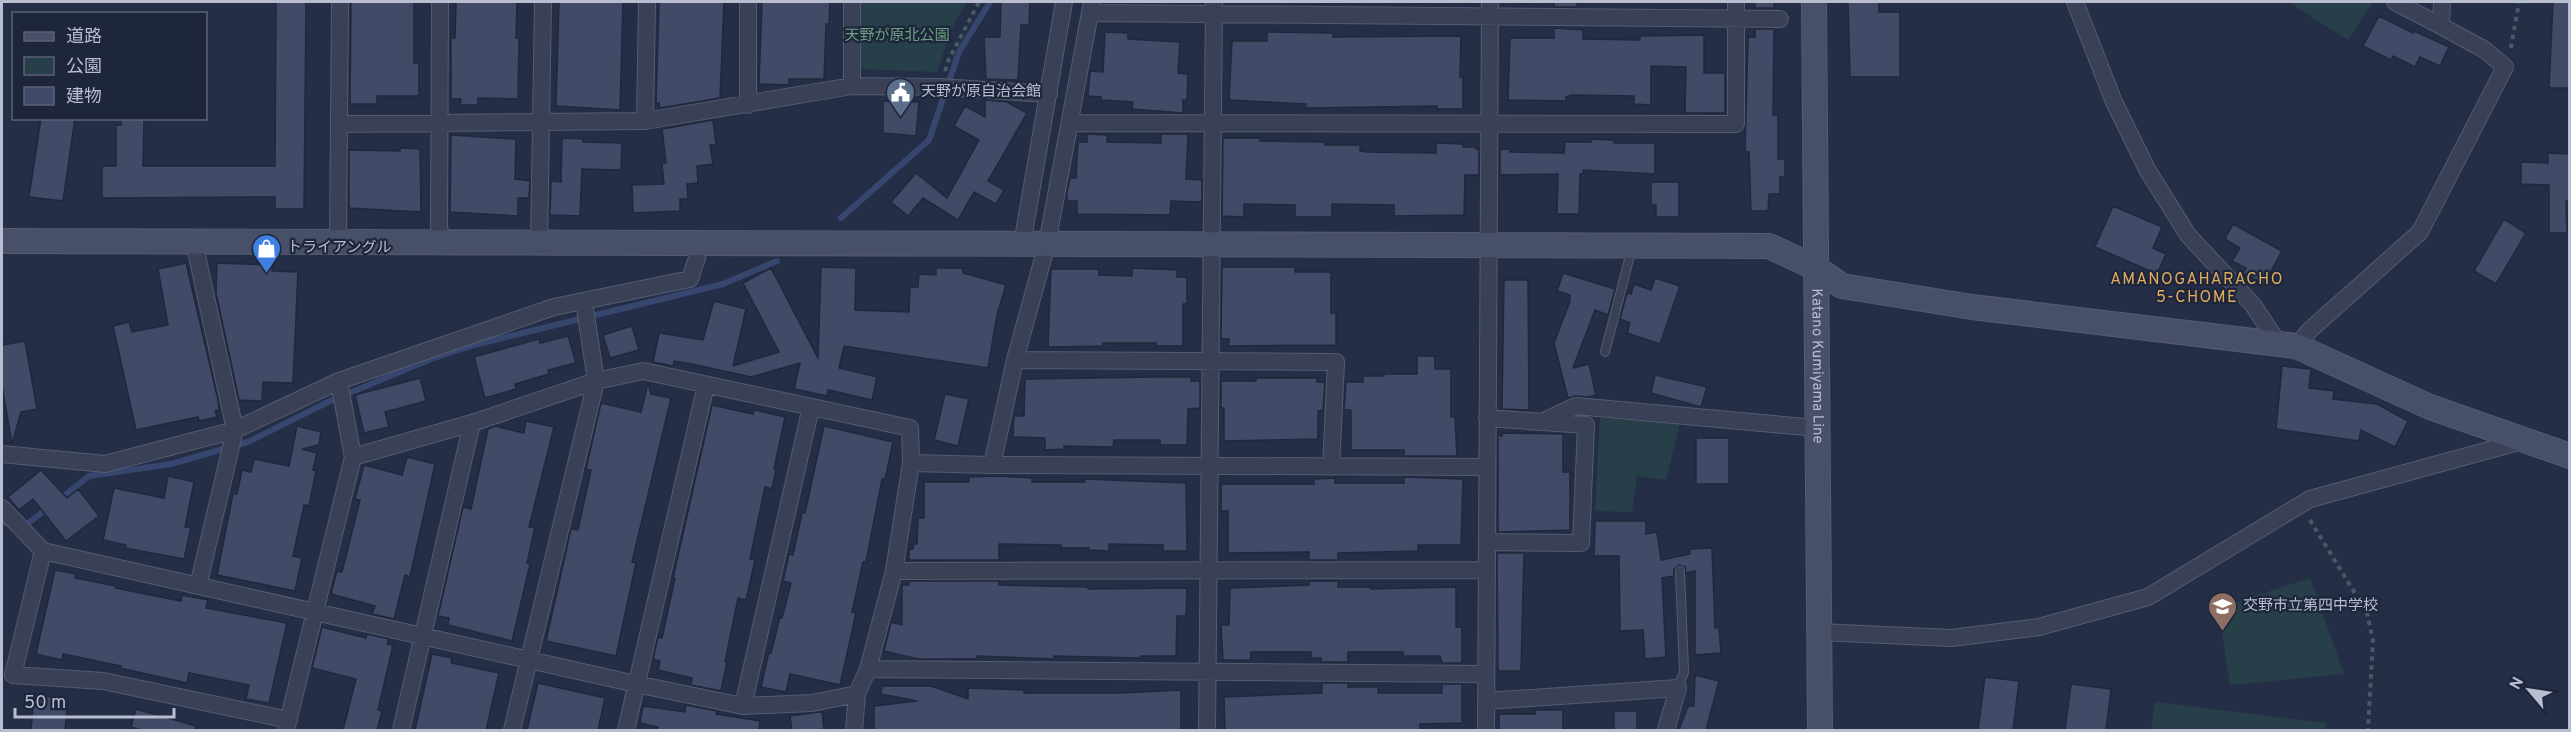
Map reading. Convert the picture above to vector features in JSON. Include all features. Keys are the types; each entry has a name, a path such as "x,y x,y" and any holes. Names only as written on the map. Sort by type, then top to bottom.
{"street":[{"path":"338,242 340,2"},
{"path":"440,2 439,225 441,242"},
{"path":"539,243 543,2"},
{"path":"645,121 647,2"},
{"path":"748,2 748,105"},
{"path":"852,2 852,86"},
{"path":"1022,244 1064,2"},
{"name":"Katano Kumiyama Line","path":"1814,2 1820,730"},
{"path":"2075,2 2114,102 2148,171 2188,235 2253,304 2287,345"},
{"path":"2287,345 2311,329 2420,232 2505,67 2485,50 2395,2"},
{"path":"2441,26 2442,2"},
{"path":"992,465 1015,360 1047,244 1092,8 1736,10 1780,19"},
{"path":"1207,730 1214,8"},
{"path":"1485,730 1490,9"},
{"path":"1071,123 1736,124 1736,10"},
{"path":"339,124 645,121 852,86 940,87 1049,94"},
{"path":"2,241 1769,246 1816,268 1842,286 1936,302 2287,345 2430,407 2570,456"},
{"path":"194,242 235,430 198,586"},
{"path":"2,454 105,464 235,430 339,381 554,307 690,279 697,258 696,244"},
{"path":"512,730 596,381 584,302"},
{"path":"1015,360 1336,362 1331,467"},
{"path":"353,456 472,423 596,381 643,371 910,428 911,463 894,571 868,669 857,694 854,730"},
{"path":"43,551 13,675 104,681 288,725 353,456 339,381"},
{"path":"626,730 706,385"},
{"path":"1542,422 1576,406 1817,428"},
{"path":"742,706 811,407"},
{"path":"1486,542 1581,543 1586,425 1487,418"},
{"path":"401,730 472,423"},
{"path":"1819,632 1951,638 2038,627 2148,597 2310,499 2522,441"},
{"path":"911,463 1487,467"},
{"path":"2,508 43,551 636,684 742,706 812,703 857,694"},
{"path":"894,571 1486,570"},
{"path":"868,669 1486,674"},
{"path":"1486,701 1678,688 1666,730"}],"lane":[{"path":"1605,352 1633,244"},
{"path":"1678,688 1684,672 1680,571"}],"path":[{"path":"940,87 948,59 978,2"},
{"path":"2505,67 2515,38 2519,2"},
{"path":"2301,504 2367,613 2373,641 2368,730"}],"green space":[{"name":"天野が原北公園","path":"860,2 967,2 952,28 937,72 855,69"},
{"path":"2288,2 2368,2 2372,4 2348,40"},
{"path":"1600,418 1680,423 1666,480 1637,476 1632,512 1595,511"},
{"path":"2310,578 2344,674 2230,685 2218,608"},
{"path":"2155,702 2326,723 2325,730 2151,730"}],"building":[{"path":"276,2 306,2 304,209 275,209 275,197 102,198 102,166 116,166 116,125 121,125 121,120 144,120 143,166 275,166"},
{"path":"351,2 414,2 414,63 419,63 419,96 377,96 377,104 350,104"},
{"path":"456,2 517,2 518,99 478,98 478,105 460,105 461,99 451,99 451,38 455,38"},
{"path":"559,2 623,2 620,110 556,106"},
{"path":"659,2 724,2 720,98 660,108 659,103 656,103"},
{"path":"762,2 830,2 829,24 826,24 824,79 789,79 789,85 759,84"},
{"path":"1001,2 1030,2 1029,25 1021,25 1018,80 986,79 984,37 1000,37"},
{"path":"1554,2 1577,2 1577,7 1554,7"},
{"path":"1755,2 1774,2 1774,8 1755,8"},
{"path":"1848,2 1879,2 1879,12 1900,12 1900,77 1850,77"},
{"path":"2553,2 2570,2 2570,88 2549,88"},
{"path":"2379,16 2449,47 2440,66 2420,57 2415,67 2393,56 2391,60 2363,46"},
{"path":"1554,28 1583,30 1583,39 1640,40 1640,36 1704,35 1704,73 1725,73 1725,113 1685,113 1686,67 1651,66 1651,105 1634,104 1634,96 1571,95 1566,97 1566,101 1508,100 1510,38 1554,38"},
{"path":"1755,29 1774,29 1773,115 1778,115 1778,159 1785,159 1785,177 1780,177 1780,194 1769,194 1768,211 1751,211 1749,152 1745,151 1748,37 1755,37"},
{"path":"1105,32 1128,33 1128,39 1180,42 1178,73 1188,74 1187,100 1183,100 1183,113 1132,109 1133,102 1101,100 1101,97 1088,96 1090,71 1103,72"},
{"path":"1267,32 1333,33 1333,37 1461,36 1460,77 1463,77 1463,109 1437,109 1437,106 1306,108 1306,104 1229,100 1232,41 1267,41"},
{"path":"985,100 1007,102 1027,113 988,181 1004,190 996,204 974,192 958,220 923,198 908,216 891,202 916,173 947,198 979,140 954,126 965,106 985,117"},
{"name":"天野が原自治会館","path":"883,101 919,102 916,136 883,133"},
{"path":"41,120 75,120 63,201 29,197"},
{"path":"713,120 716,145 710,145 713,164 697,166 698,183 687,184 688,199 680,199 680,211 633,213 632,185 664,184 662,163 666,163 662,129"},
{"path":"1087,134 1107,135 1107,142 1161,143 1161,134 1188,134 1186,179 1202,180 1202,202 1171,201 1170,215 1077,214 1077,201 1067,201 1067,192 1070,178 1076,178 1078,142 1087,142"},
{"path":"451,135 516,139 515,179 530,181 529,198 518,198 518,216 450,212"},
{"path":"562,138 583,139 583,142 622,143 621,170 582,169 580,216 550,215 551,181 561,182"},
{"path":"1223,138 1260,138 1260,141 1360,145 1360,151 1367,152 1436,153 1436,143 1463,144 1463,147 1479,149 1479,175 1465,175 1464,215 1394,216 1394,205 1332,204 1332,217 1295,217 1295,205 1244,204 1244,217 1222,216"},
{"path":"1591,139 1614,140 1614,143 1655,143 1655,174 1583,170 1583,174 1580,174 1579,214 1557,214 1558,174 1500,175 1500,149 1510,149 1510,152 1564,153 1565,142 1591,142"},
{"path":"400,148 420,149 421,212 349,208 349,150 400,151"},
{"path":"2548,153 2570,154 2570,201 2566,201 2567,233 2549,233 2549,185 2521,184 2521,162 2548,163"},
{"path":"1651,182 1679,182 1679,217 1656,217 1656,205 1651,205"},
{"path":"2113,206 2162,227 2153,248 2166,254 2157,274 2095,247"},
{"path":"2504,219 2526,233 2496,284 2474,271"},
{"path":"2233,224 2282,251 2264,284 2243,273 2246,268 2232,261 2240,248 2225,239"},
{"path":"186,263 218,400 219,410 215,411 217,417 199,421 198,417 136,430 113,326 129,322 132,332 168,325 158,269"},
{"path":"217,263 273,265 272,271 298,272 293,383 263,382 262,401 239,400 216,293"},
{"path":"821,267 856,268 855,310 909,312 910,287 918,287 919,274 936,275 936,268 963,268 963,273 1006,285 997,315 988,368 844,346 839,368 877,377 872,400 828,390 827,396 794,389 800,363 751,377 674,361 673,366 653,362 659,333 703,340 714,301 746,309 733,366 779,352 743,283 771,268 818,358"},
{"path":"1222,267 1295,267 1295,272 1331,272 1331,313 1336,313 1336,345 1229,346 1229,339 1221,339"},
{"path":"1132,268 1177,270 1177,277 1187,277 1187,304 1183,304 1183,346 1156,346 1156,343 1103,343 1103,346 1048,347 1051,269 1099,269 1099,275 1132,276"},
{"path":"1563,273 1615,289 1608,315 1595,310 1573,368 1589,364 1596,395 1588,397 1568,398 1554,343 1570,301 1570,295 1557,291"},
{"path":"1655,278 1680,286 1660,344 1627,333 1630,323 1620,319 1627,293 1631,294 1634,284 1651,290"},
{"path":"1504,280 1528,280 1529,410 1502,409"},
{"path":"632,326 639,350 610,358 603,335"},
{"path":"568,336 576,363 548,370 549,374 515,384 516,389 485,398 474,357 539,339 540,343"},
{"path":"25,341 37,409 21,412 12,444 2,386 2,345"},
{"path":"1417,356 1435,356 1435,369 1451,369 1451,417 1455,417 1457,456 1404,456 1404,450 1351,450 1351,410 1344,410 1346,382 1363,382 1363,376 1417,374"},
{"path":"2282,366 2311,369 2309,388 2334,391 2333,399 2377,404 2408,421 2395,447 2361,430 2359,441 2276,429"},
{"path":"1655,375 1707,387 1701,407 1651,393"},
{"path":"1191,377 1191,381 1200,381 1200,408 1188,409 1187,445 1160,445 1160,440 1114,440 1113,447 1064,446 1064,449 1045,450 1045,438 1013,437 1014,416 1024,416 1025,379"},
{"path":"420,378 426,401 385,412 389,427 364,433 355,395"},
{"path":"1256,378 1317,378 1317,382 1325,382 1323,410 1318,411 1318,439 1224,441 1221,381 1256,381"},
{"path":"648,383 651,394 671,398 632,562 636,563 616,656 546,641 571,529 578,530 591,470 586,469 601,403 641,412"},
{"path":"945,394 969,399 958,446 934,440"},
{"path":"712,405 753,414 754,410 785,417 772,489 765,487 750,559 755,560 746,600 738,598 721,691 691,685 692,678 658,670 660,661 653,659 658,637 662,638 675,578 673,578"},
{"path":"526,421 554,427 529,527 535,528 527,563 530,564 512,641 448,625 449,618 438,616 463,507 471,509 488,429 495,426 524,433"},
{"path":"297,426 321,432 319,445 302,449 317,453 309,506 304,505 293,556 302,558 295,591 217,575 233,494 237,494 242,470 251,472 254,459 289,466"},
{"path":"824,426 893,442 885,479 882,479 866,562 863,562 852,612 856,613 840,685 790,674 786,692 761,687 769,652 771,653 791,583 783,581 789,554 793,555 802,513 805,513"},
{"path":"1502,433 1563,434 1563,472 1570,472 1570,530 1498,532 1498,435 1502,436"},
{"path":"1696,438 1729,438 1729,484 1696,484"},
{"path":"407,457 435,464 410,577 405,575 394,619 372,614 375,606 331,594 337,571 342,572 360,500 355,499 364,465 402,475"},
{"path":"41,470 67,498 78,489 99,516 66,541 33,499 19,510 8,497"},
{"path":"168,476 194,482 185,527 191,528 184,559 125,548 126,545 103,540 114,488 164,498"},
{"path":"969,477 1032,478 1032,482 1085,482 1085,479 1186,483 1187,551 1163,551 1163,545 1109,544 1109,551 1061,548 1061,545 999,544 999,560 909,560 909,549 913,549 914,544 917,544 918,518 924,518 924,482 969,482"},
{"path":"1404,477 1463,479 1461,545 1418,545 1418,551 1338,553 1338,560 1309,560 1309,552 1228,553 1228,511 1221,511 1221,484 1314,484 1314,479 1335,478 1335,483 1404,483"},
{"path":"1595,521 1646,521 1646,534 1657,532 1661,560 1690,554 1690,549 1712,548 1715,628 1719,627 1721,653 1695,655 1695,571 1686,573 1685,567 1679,565 1674,569 1674,576 1662,578 1666,657 1645,659 1643,630 1620,631 1619,556 1594,556"},
{"path":"1497,553 1524,553 1521,671 1498,671"},
{"path":"55,570 76,574 75,578 115,586 115,588 181,601 182,595 208,600 206,608 287,623 269,703 246,699 249,685 189,673 187,683 63,654 62,660 36,654"},
{"path":"909,581 999,581 999,585 1088,587 1088,589 1187,588 1186,616 1177,616 1176,656 1141,656 1141,658 1054,656 1054,659 977,656 977,659 918,659 884,651 891,622 902,625 902,585 909,585"},
{"path":"1309,581 1338,581 1338,587 1371,587 1371,589 1456,587 1456,627 1462,627 1462,663 1442,663 1440,656 1403,656 1403,652 1348,652 1348,662 1321,662 1321,658 1311,658 1311,652 1251,652 1251,660 1223,660 1221,625 1229,625 1230,588 1309,585"},
{"path":"322,627 366,638 367,634 389,639 387,644 393,645 378,710 382,711 377,730 343,730 356,679 312,668"},
{"path":"432,654 452,658 451,663 499,673 486,730 415,730"},
{"path":"1695,675 1719,681 1706,730 1679,730 1688,706 1694,706"},
{"path":"1985,677 2019,681 2013,730 1978,730"},
{"path":"538,683 605,698 598,730 527,730"},
{"path":"1322,683 1348,683 1348,687 1378,687 1378,693 1442,693 1442,684 1462,684 1462,723 1420,724 1420,730 1225,730 1224,697 1322,693"},
{"path":"2071,684 2111,689 2106,730 2065,730"},
{"path":"882,686 931,686 968,699 968,688 1024,690 1024,693 1121,693 1181,690 1181,730 874,730 874,706 917,701 881,694"},
{"path":"34,695 68,698 65,730 31,730"},
{"path":"686,705 717,711 716,714 760,721 759,730 657,730 658,727 640,723 643,706 685,712"},
{"path":"136,709 196,726 195,730 141,730 131,727"},
{"path":"1535,710 1563,710 1563,730 1499,730 1499,714 1535,714"},
{"path":"1614,711 1637,711 1637,730 1614,730"},
{"path":"822,712 824,730 792,730 790,716"}],"waterway":[{"path":"841,218 929,140 959,52 990,2"},
{"path":"60,499 89,476 171,464 248,442 330,401 431,359 474,345 723,284 777,261"},
{"path":"2,523 27,524 49,507"}],"place":[{"name":"天野が原自治会館","path":"900,118"},
{"name":"トライアングル","path":"266,274"},
{"name":"交野市立第四中学校","path":"2222,632"}],"district":[{"name":"AMANOGAHARACHO 5-CHOME","path":"2197,289"}]}
